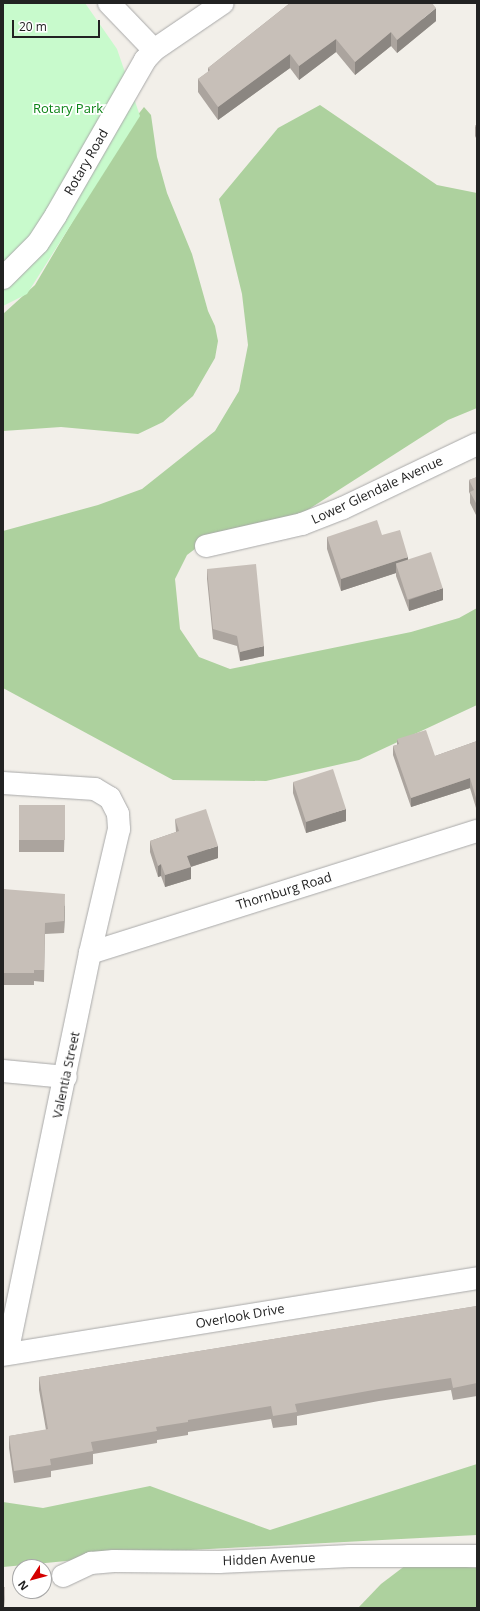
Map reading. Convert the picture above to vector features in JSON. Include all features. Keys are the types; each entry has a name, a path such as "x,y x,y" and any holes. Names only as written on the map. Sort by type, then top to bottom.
{"street":[{"path":"109,3 154,50"},
{"name":"Rotary Road","path":"3,278 38,243 145,60 154,50 223,3"},
{"name":"Lower Glendale Avenue","path":"206,546 302,524 343,508 477,444"},
{"name":"Valentia Street","path":"3,783 89,788 110,798 118,814 119,829 90,953 66,1077 5,1354"},
{"name":"Thornburg Road","path":"90,953 477,831"},
{"path":"3,1071 66,1077"},
{"name":"Overlook Drive","path":"5,1354 42,1350 477,1278"},
{"name":"Hidden Avenue","path":"63,1576 91,1563 114,1561 219,1562 350,1556 477,1556"}],"green space":[{"name":"Rotary Park","path":"3,3 85,3 117,49 140,116 27,294 3,306"},
{"path":"320,105 437,185 477,193 477,408 448,420 295,518 208,539 187,555 175,579 180,629 199,657 230,669 411,632 459,618 477,608 477,705 359,760 266,781 173,780 3,688 3,531 98,505 142,489 215,431 239,391 248,345 242,294 219,199 278,128"},
{"path":"144,107 151,115 157,157 167,193 192,254 208,311 215,326 218,341 215,358 193,396 163,422 138,434 61,427 3,431 3,314 35,285 129,126"},
{"path":"477,1464 477,1535 172,1551 52,1562 52,1559 12,1559 12,1566 3,1567 3,1502 43,1508 150,1486 270,1530"},
{"path":"410,1562 477,1568 477,1608 358,1608 381,1584"}],"building":[{"path":"290,3 432,3 436,8 397,40 391,32 355,62 336,39 299,66 290,54 218,107 198,79 210,70 208,68"},
{"path":"477,477 477,505 470,492 474,490 469,480"},
{"path":"377,520 382,535 400,530 408,557 341,579 327,537"},
{"path":"431,552 443,588 408,600 396,563"},
{"path":"256,564 264,646 240,652 237,636 213,629 207,569"},
{"path":"426,730 435,756 477,741 477,798 470,778 411,798 393,746 399,744 397,739"},
{"path":"333,769 346,809 306,822 293,782"},
{"path":"19,805 65,805 65,840 19,840"},
{"path":"206,809 218,846 187,856 191,867 165,875 161,864 158,866 150,841 179,831 175,819"},
{"path":"3,889 65,894 64,921 45,923 44,970 34,970 34,973 3,973"},
{"path":"477,1306 477,1383 453,1388 451,1378 295,1404 297,1412 273,1416 271,1406 188,1420 188,1422 156,1427 157,1431 91,1442 93,1451 50,1459 51,1465 14,1471 9,1436 48,1429 39,1377"},
{"path":"3,1587 5,1587 4,1608 3,1608"}]}
